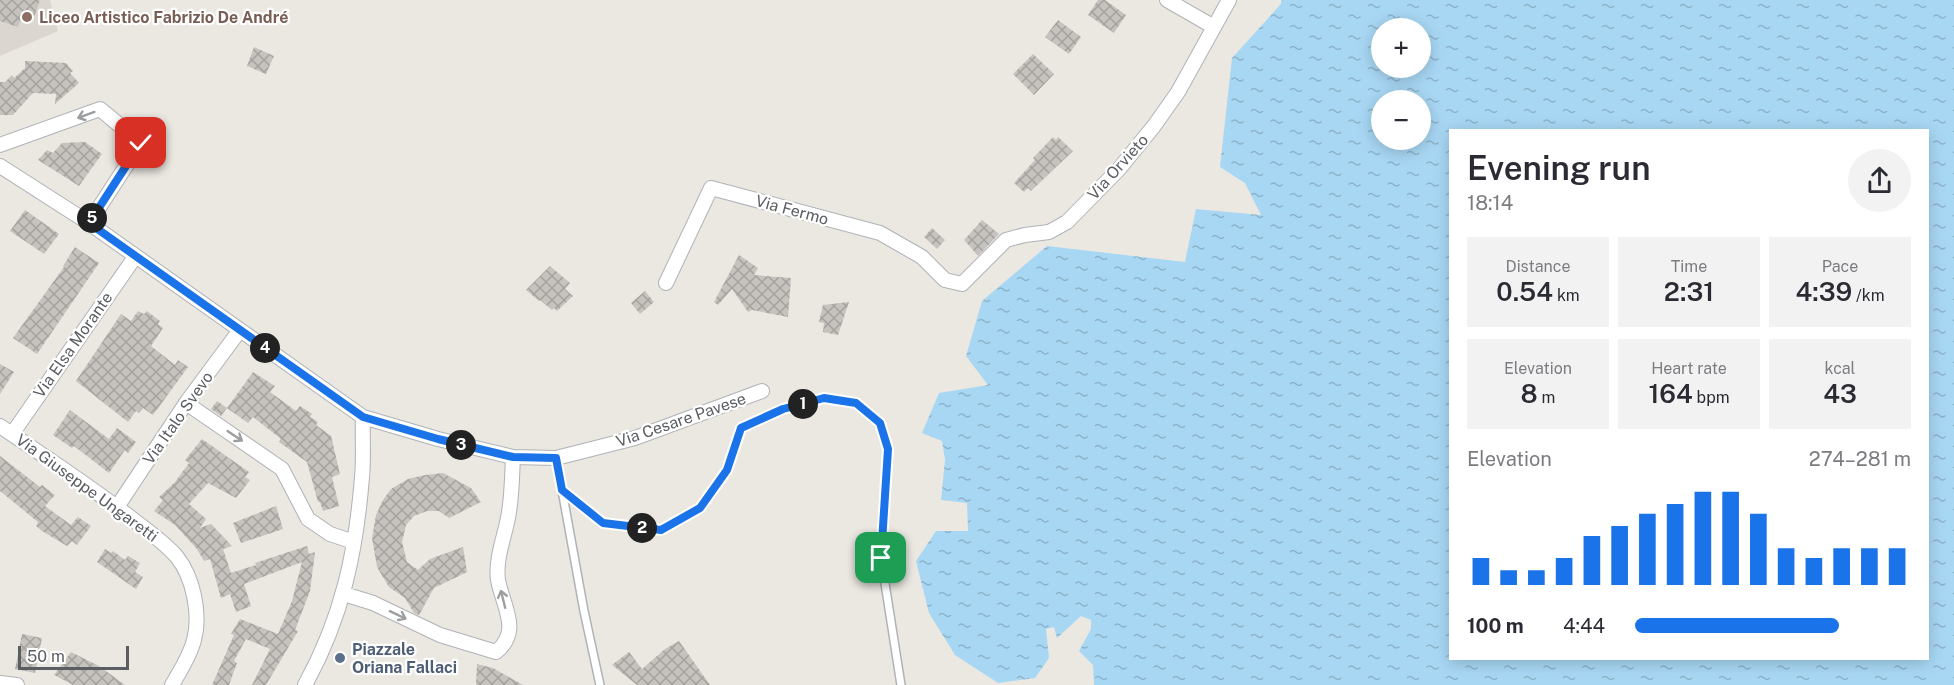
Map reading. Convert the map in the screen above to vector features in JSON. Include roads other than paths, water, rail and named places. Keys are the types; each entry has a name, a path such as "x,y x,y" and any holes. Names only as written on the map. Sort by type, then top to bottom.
{"street":[{"path":"1167,0 1215,27"},
{"name":"Via Orvieto","path":"962,284 1006,240 1049,232 1067,222 1119,169 1178,92 1229,0"},
{"path":"0,145 100,109 141,143 89,223"},
{"name":"Via Cesare Pavese","path":"0,166 89,223 363,417 438,439 513,457 556,458 635,438 762,391"},
{"name":"Via Fermo","path":"666,283 711,188 880,233 922,257 945,280 962,284"},
{"name":"Via Elsa Morante","path":"6,430 135,257"},
{"name":"Via Italo Svevo","path":"117,507 186,403 240,330"},
{"path":"186,403 282,469 308,519 330,534 354,542"},
{"path":"305,685 319,659 344,594 363,475 363,417"},
{"name":"Via Giuseppe Ungaretti","path":"6,430 117,507 177,557 190,582 196,609 195,639 172,685"},
{"path":"344,594 373,603 440,635 496,652 506,644 511,629 498,580 498,566 509,511 513,457"},
{"path":"0,683 17,685"}],"lane":[{"path":"562,490 603,523 661,530 700,508 727,470 741,428 783,409 824,398 856,403 880,423 888,449 881,558 901,685"},
{"path":"556,458 600,685"}],"water":[{"path":"1281,0 1954,0 1954,685 1094,685 1093,665 1079,651 1091,629 1091,620 1081,616 1057,638 1054,627 1046,629 1049,658 1035,678 998,683 955,655 929,613 916,561 936,531 968,531 967,503 941,500 945,460 942,441 922,433 939,393 988,385 966,356 982,301 1047,246 1185,262 1196,209 1261,215 1245,183 1220,167 1232,58 1281,4"}],"place":[{"name":"Liceo Artistico Fabrizio De André","path":"27,17"},
{"name":"Piazzale Oriana Fallaci","path":"340,658"}]}
